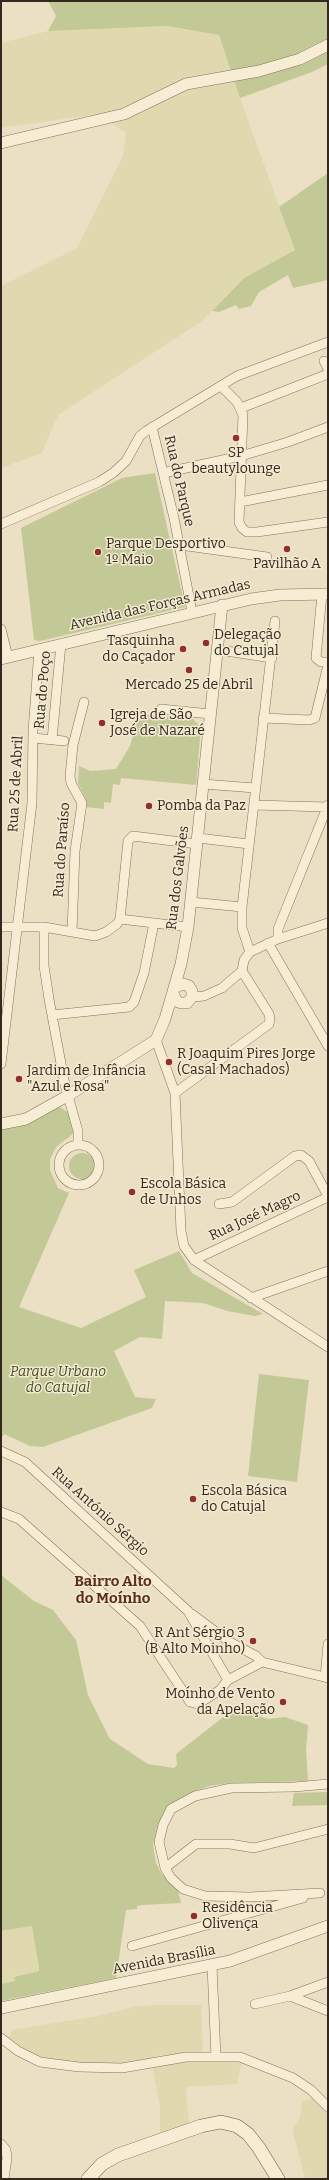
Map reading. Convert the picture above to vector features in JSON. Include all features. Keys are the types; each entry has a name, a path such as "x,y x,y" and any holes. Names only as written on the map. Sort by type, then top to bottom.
{"main road":[{"path":"88,2179 102,2164 118,2155 201,2126 221,2122 237,2126 248,2134 259,2148 278,2179"}],"street":[{"path":"1,143 124,114 186,84 259,71 300,58 328,45"},
{"path":"1,524 99,482 113,473 126,461 140,436 152,427 236,376 328,342"},
{"path":"241,408 328,374"},
{"path":"221,386 241,408 239,522 242,528 247,532 328,522"},
{"name":"Rua do Parque","path":"152,427 180,545 192,612"},
{"path":"163,473 241,456 288,442 328,427"},
{"path":"240,502 328,485"},
{"path":"180,545 267,557"},
{"path":"263,718 309,720 316,718 328,664 320,662 316,658 325,594"},
{"name":"Avenida das Forças Armadas","path":"4,658 222,605 280,595 325,594"},
{"name":"Rua dos Galvões","path":"178,988 191,902 222,605"},
{"path":"250,952 242,928 242,907 263,718 272,658 275,621"},
{"path":"1,629 4,658"},
{"name":"Rua do Poço","path":"52,740 61,644"},
{"name":"Rua 25 de Abril","path":"1,1059 4,1016 32,803 33,738 39,649"},
{"path":"226,651 272,658"},
{"name":"Rua do Paraíso","path":"72,932 76,851 82,803 71,780 72,756 84,702"},
{"path":"161,709 210,714"},
{"path":"33,738 64,741"},
{"path":"203,784 255,788"},
{"path":"254,805 328,806 278,929 278,939"},
{"path":"1,927 44,927 95,936 106,932 117,924 120,919 128,841 133,836 249,844"},
{"path":"191,902 242,907"},
{"path":"120,919 188,927"},
{"path":"52,1015 129,1007 134,1002 144,973 154,923"},
{"path":"192,997 204,996 222,988 242,971 244,960 250,952 278,939 328,923"},
{"path":"44,927 44,966 65,1085 69,1095 69,1105 78,1131 78,1144"},
{"path":"268,943 326,1040"},
{"path":"1,972 11,971"},
{"path":"175,1093 269,1024 269,1014 242,971"},
{"path":"165,1019 181,1004 187,1003 192,997 192,991 178,988"},
{"path":"178,988 176,1001 181,1004"},
{"path":"1,1124 26,1119 69,1095 156,1040 178,988"},
{"path":"156,1040 175,1093 181,1231 184,1246 194,1260 328,1347"},
{"path":"78,1144 91,1148 96,1153 99,1166 94,1178 89,1182 76,1185 64,1179 59,1167 62,1154 66,1149 78,1144"},
{"path":"219,1204 232,1202 295,1156 301,1155 309,1161 328,1197"},
{"name":"Rua José Magro","path":"194,1260 328,1197"},
{"path":"251,1298 328,1271"},
{"name":"Rua António Sérgio","path":"1,1451 25,1462 188,1611 228,1680"},
{"path":"1,1512 19,1519 140,1626 190,1702 198,1704 220,1690 228,1680 262,1662"},
{"path":"188,1611 228,1641 256,1656 262,1662 326,1678 328,1644"},
{"path":"324,1892 250,1897 205,1896 183,1889 171,1878 165,1868 159,1842 163,1826 171,1809 195,1796 231,1788 328,1784"},
{"path":"165,1868 196,1844 230,1844 254,1848 328,1829"},
{"path":"132,1946 324,1892"},
{"name":"Avenida Brasília","path":"1,2008 212,1966 244,1957 328,1926"},
{"path":"212,1966 216,2056"},
{"path":"254,2004 290,1996 328,1982"},
{"path":"290,1996 328,2011"},
{"path":"1,2038 18,2051 40,2062 79,2067 122,2068 173,2058 216,2056 240,2057 293,2078 311,2090 328,2107"},
{"path":"1,2144 6,2150 8,2158 4,2179"}],"shaded area":[{"path":"167,26 219,35 295,250 244,278 202,321 58,415 42,453 1,468 1,286 77,248 123,156 126,133 99,114 1,128 1,43 48,31"},
{"path":"32,1926 37,1949 39,1971 14,1976 15,1981 1,1984 1,1931"},
{"path":"201,2005 203,2053 161,2055 134,2064 106,2066 47,2059 30,2053 9,2037 12,2030 98,2016 137,2006"},
{"path":"164,2061 242,2061 237,2084 186,2087 189,2123 160,2133 160,2106 152,2065"},
{"path":"313,2097 328,2111 328,2179 305,2179 293,2132 293,2127 298,2122 300,2116 303,2102"}],"green space":[{"path":"48,1 328,1 328,64 312,72 240,98 219,35 167,26 48,31 56,16"},
{"path":"328,173 328,280 293,288 288,275 259,292 251,306 239,309 236,305 219,312 212,311 244,278 295,250 279,207"},
{"name":"Parque Desportivo 1º Maio","path":"155,473 185,607 40,641 34,640 21,528 122,478"},
{"path":"139,714 193,719 201,727 196,785 121,778 120,785 113,784 111,803 104,802 104,809 86,807 86,799 78,783 79,766 90,771 116,769 130,746"},
{"name":"Parque Urbano do Catujal","path":"60,1107 69,1113 74,1133 56,1147 50,1159 50,1170 58,1188 69,1193 19,1307 81,1328 146,1297 134,1270 179,1251 192,1273 263,1314 255,1316 227,1311 203,1303 165,1301 162,1339 140,1337 114,1351 135,1397 156,1399 152,1408 43,1447 30,1446 4,1434 1,1439 1,1129 30,1123 54,1108"},
{"path":"82,1153 91,1157 95,1166 91,1175 82,1179 73,1175 69,1166 73,1157"},
{"path":"259,1374 309,1380 297,1482 248,1476"},
{"path":"1,1575 34,1601 53,1610 76,1640 88,1695 110,1739 148,1764 174,1768 177,1765 176,1754 231,1711 252,1714 268,1719 285,1717 308,1725 306,1750 308,1781 229,1783 209,1786 188,1794 175,1802 168,1808 157,1827 153,1845 156,1863 161,1873 178,1891 181,1903 142,1905 137,1906 137,1909 126,1910 116,1978 1,2001 1,1984 15,1981 14,1977 39,1971 39,1968 32,1926 1,1931"},
{"path":"328,1792 328,1805 292,1806 294,1793"}],"place":[{"name":"SP beautylounge","path":"236,438"},
{"name":"Pavilhão A","path":"287,549"},
{"name":"Parque Desportivo 1º Maio","path":"98,552"},
{"name":"Delegação do Catujal","path":"206,643"},
{"name":"Tasquinha do Caçador","path":"183,649"},
{"name":"Mercado 25 de Abril","path":"189,670"},
{"name":"Igreja de São José de Nazaré","path":"102,723"},
{"name":"Pomba da Paz","path":"149,806"},
{"name":"R Joaquim Pires Jorge (Casal Machados)","path":"169,1062"},
{"name":"Jardim de Infância \"Azul e Rosa\"","path":"19,1079"},
{"name":"Escola Básica de Unhos","path":"132,1192"},
{"name":"Escola Básica do Catujal","path":"193,1499"},
{"name":"R Ant Sérgio 3 (B Alto Moinho)","path":"253,1641"},
{"name":"Moínho de Vento da Apelação","path":"283,1702"},
{"name":"Residência Olivença","path":"194,1916"}],"district":[{"name":"Bairro Alto do Moínho","path":"113,1590"}]}
